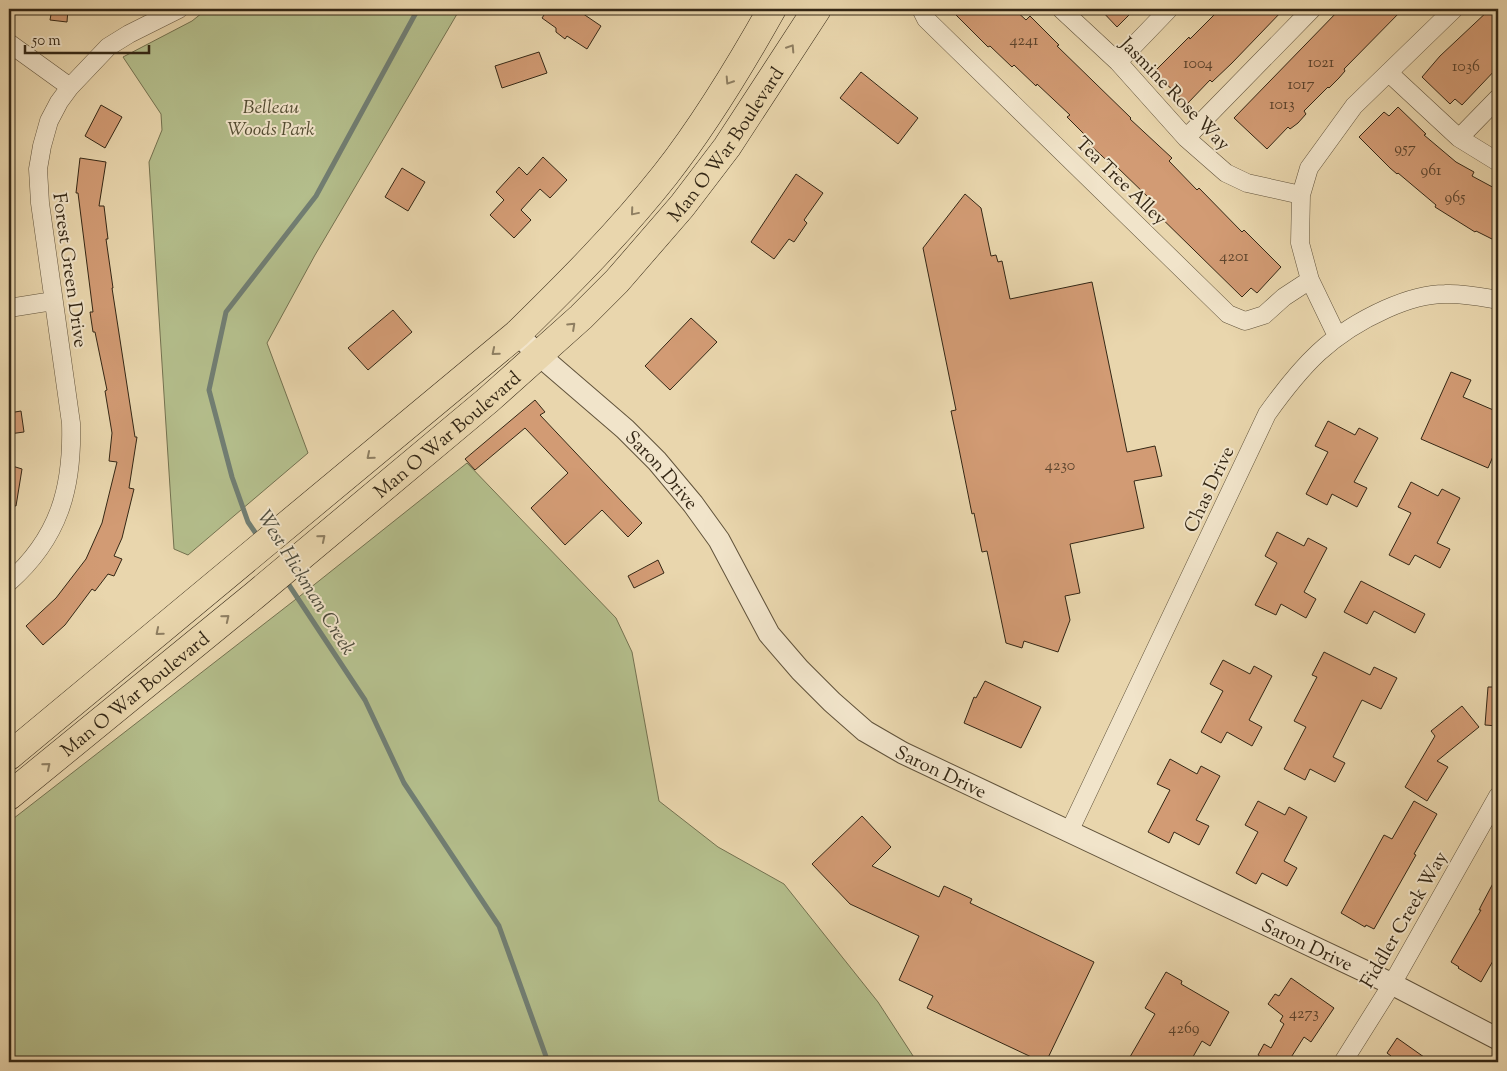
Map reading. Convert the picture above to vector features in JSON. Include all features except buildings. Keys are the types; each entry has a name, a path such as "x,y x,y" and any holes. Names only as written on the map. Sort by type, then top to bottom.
{"main road":[{"name":"Man O War Boulevard","path":"9,756 517,334 589,263 666,174 742,61 772,9"},
{"name":"Man O War Boulevard","path":"9,796 348,517 540,355 581,317 616,281 682,206 727,147 816,9"}],"street":[{"name":"Forest Green Drive","path":"9,582 33,557 56,519 68,484 72,453 71,423 40,203 38,169 49,121 70,87 108,47 129,34 179,9"},
{"name":"Tea Tree Alley","path":"921,9 926,18 1228,314 1246,321 1264,315 1284,297 1310,280"},
{"name":"Jasmine Rose Way","path":"1061,9 1118,62 1186,138 1226,174 1247,183 1302,195"},
{"path":"1118,62 1169,9"},
{"path":"1186,138 1312,9"},
{"path":"1337,336 1310,280 1300,243 1302,195 1309,168 1354,106 1454,9"},
{"path":"9,43 70,87"},
{"path":"1389,73 1459,138 1498,162"},
{"path":"1459,138 1498,98"},
{"name":"Chas Drive","path":"1069,832 1267,414 1300,370 1337,336 1363,319 1401,303 1422,297 1453,294 1470,294 1498,300"},
{"path":"9,308 53,301"},
{"name":"Saron Drive","path":"517,334 626,428 657,461 693,504 719,540 770,634 832,702 865,731 903,753 1392,984 1498,1038"},
{"name":"Fiddler Creek Way","path":"1343,1062 1392,984 1498,796"}],"green space":[{"name":"Belleau Woods Park","path":"207,9 460,9 315,255 267,343 308,453 188,555 174,549 149,162 162,130 161,114 123,57 192,21"},
{"path":"467,463 616,618 632,652 659,801 718,847 784,884 878,1002 917,1062 9,1062 9,822 300,596"}],"waterway":[{"name":"West Hickman Creek","path":"259,538 248,522 232,477 209,390 226,312 316,196 418,9"},
{"name":"West Hickman Creek","path":"285,579 365,700 404,783 499,926 548,1062"}]}
